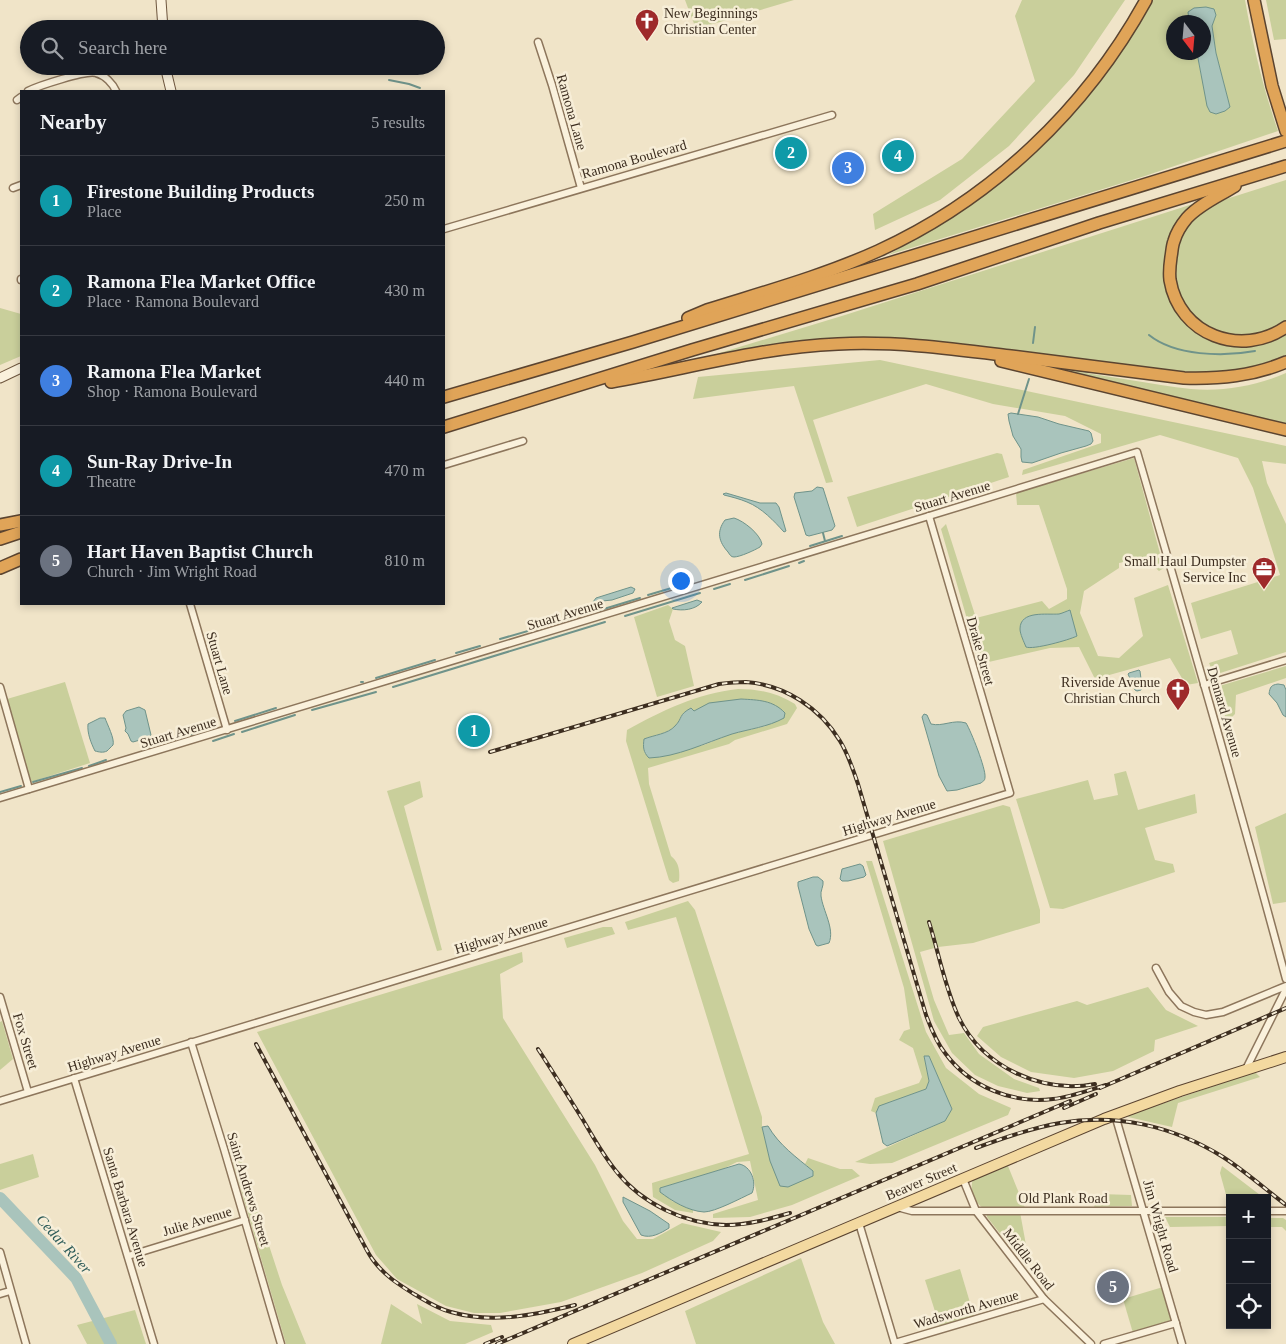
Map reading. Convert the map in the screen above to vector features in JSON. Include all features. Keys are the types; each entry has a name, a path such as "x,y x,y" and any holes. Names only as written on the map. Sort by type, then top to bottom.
{"highway":[{"path":"633,342 706,310 824,273 879,251 944,215 985,187 1043,138 1060,120 1101,71 1123,40 1146,0"},
{"path":"1254,0 1272,86 1286,131"},
{"path":"445,397 633,342 1286,141"},
{"path":"445,427 917,284 1099,223 1286,166"},
{"path":"1248,178 1202,206 1187,219 1174,241 1170,266 1172,287 1179,305 1187,316 1204,330 1221,338 1232,341 1255,341 1267,338 1286,327"},
{"path":"582,384 612,382 752,354 799,347 838,344 875,343 948,348 1184,378 1234,377 1258,372 1286,362"},
{"path":"948,348 1286,430"},
{"path":"0,525 20,521"},
{"path":"0,539 20,532"},
{"path":"0,567 20,559"}],"main road":[{"name":"Beaver Street","path":"573,1344 1115,1115 1180,1091 1286,1057"}],"street":[{"path":"161,0 162,20"},
{"name":"Ramona Lane","path":"538,42 581,188"},
{"path":"31,90 78,75"},
{"path":"99,75 108,80 116,90"},
{"path":"167,75 171,90"},
{"name":"Ramona Boulevard","path":"445,229 832,115"},
{"path":"13,188 20,185"},
{"path":"0,378 20,368"},
{"path":"445,465 523,441"},
{"name":"Stuart Avenue","path":"0,798 1137,452"},
{"name":"Dennard Avenue","path":"1137,452 1262,887 1286,979"},
{"name":"Drake Street","path":"929,516 1010,793"},
{"name":"Stuart Lane","path":"190,605 227,730"},
{"path":"1204,685 1286,660"},
{"path":"0,687 30,789"},
{"name":"Highway Avenue","path":"0,1101 1010,793"},
{"path":"1156,968 1169,992 1181,1006 1194,1012 1206,1014 1223,1012 1286,987"},
{"path":"1246,1069 1286,987"},
{"name":"Fox Street","path":"0,997 28,1092"},
{"name":"Saint Andrews Street","path":"191,1042 281,1344"},
{"name":"Santa Barbara Avenue","path":"74,1078 154,1344"},
{"name":"Jim Wright Road","path":"1115,1115 1182,1344"},
{"name":"Middle Road","path":"963,1178 976,1211 1044,1299 1091,1344"},
{"name":"Old Plank Road","path":"897,1207 912,1211 1226,1211"},
{"path":"1271,1211 1286,1211"},
{"name":"Julie Avenue","path":"128,1256 245,1220"},
{"path":"859,1223 895,1344"},
{"path":"0,1252 26,1344"},
{"path":"0,1294 10,1291"},
{"name":"Wadsworth Avenue","path":"895,1344 1044,1299"},
{"path":"1104,1344 1176,1322"}],"green space":[{"path":"685,0 794,0 696,29"},
{"path":"1022,0 1125,0 1074,75 1009,146 940,200 875,230 873,214 962,159 1035,81 1015,16"},
{"path":"1153,0 1245,0 1259,66 1278,131 1145,176 888,255 962,211 1031,156 1057,132 1084,102 1121,52","holes":["1166,15 1216,15 1212,26 1216,53 1230,107 1201,75 1198,60 1166,60"]},
{"path":"1266,0 1286,0 1286,39 1274,40"},
{"path":"1286,180 1286,323 1263,335 1225,335 1201,323 1183,304 1174,280 1178,240 1191,222 1210,205"},
{"path":"1196,203 1186,216 1168,287 1215,340 1286,332 1286,355 1247,368 1219,372 1178,371 923,341 713,357 713,355"},
{"path":"0,308 20,314 20,356 0,365"},
{"path":"880,360 1286,446 1286,464 1262,461 1267,483 1286,524 1286,652 1214,675 1209,663 1238,654 1231,630 1201,639 1191,603 1280,575 1253,488 1238,458 1160,435 1022,475 1023,470 1101,443 1101,434 1065,416 993,404 926,384 813,420 833,482 826,483 794,386 693,399 698,377"},
{"path":"1054,367 1203,390 1251,385 1286,373 1286,428 1054,370"},
{"path":"997,453 1002,454 1009,477 857,527 847,497"},
{"path":"1134,458 1164,568 1159,571 1144,558 1119,563 1119,568 1084,591 1080,613 1098,656 1119,658 1143,636 1134,598 1168,585 1198,683 1186,685 1170,658 1095,679 1079,647 1050,648 980,664 941,529 946,524 976,618 1042,601 1049,609 1067,599 1067,589 1039,505 1017,505 1016,493","holes":["1060,614 1057,642 1045,645 1022,621 1035,615"]},
{"path":"668,605 673,609 669,621 675,640 685,646 694,686 657,697 634,617"},
{"path":"1286,666 1286,678 1236,695 1235,714 1227,722 1216,687"},
{"path":"65,682 90,763 31,782 7,699"},
{"path":"746,689 768,692 788,700 795,704 797,708 787,724 735,740 729,744 648,768 649,784 671,856 676,861 678,867 679,881 673,883 669,880 626,741 627,730 680,704 723,691","holes":["741,699 761,701 766,726 731,734 704,745 645,754 644,739 672,729 682,715 691,708 694,711"]},
{"path":"1126,771 1138,810 1195,794 1197,813 1145,828 1155,860 1173,864 1175,872 1063,909 1050,908 1016,799 1088,780 1094,800 1118,795 1114,774"},
{"path":"420,781 423,797 404,806 442,950 437,951 387,791"},
{"path":"1003,805 1010,807 1040,910 1040,923 973,943 938,947 920,952 934,1000 949,1035 964,1033 979,1054 1014,1079 1039,1088 1040,1091 1027,1093 998,1086 975,1075 952,1053 934,1021 883,841"},
{"path":"1286,813 1286,902 1273,904 1255,827"},
{"path":"866,861 872,861 926,1032 946,1068 979,1094 1011,1108 1008,1115 892,1163 870,1164 855,1162 945,1121 952,1109 929,1056 924,1056 929,1081 926,1089 880,1106 876,1113 871,1111 875,1098 919,1083 922,1077 913,1048 899,1040 904,1031 910,1029 904,988"},
{"path":"688,901 695,910 762,1117 762,1127 770,1161 813,1171 805,1164 808,1158 840,1169 852,1169 860,1176 792,1205 750,1217 713,1218 713,1214 758,1200 750,1161 737,1162 723,1169 660,1188 672,1201 693,1210 693,1213 675,1210 653,1197 652,1183 749,1154 676,917 628,930 625,922"},
{"path":"603,927 612,927 615,934 567,948 564,938"},
{"path":"522,952 523,962 500,974 503,1018 595,1165 623,1221 637,1239 653,1239 682,1223 721,1232 713,1241 642,1273 561,1302 500,1313 474,1313 446,1306 397,1279 376,1255 257,1032"},
{"path":"1148,987 1166,1010 1198,1026 1155,1040 1154,1051 1113,1071 1074,1078 1031,1072 1001,1057 977,1036 983,1027 1077,1001 1087,1005"},
{"path":"2,1021 13,1059 0,1070 0,1022"},
{"path":"1255,1072 1260,1077 1178,1103 1172,1127 1128,1117 1129,1115"},
{"path":"235,1142 282,1285 306,1344 286,1344 228,1145"},
{"path":"33,1154 39,1177 0,1190 0,1164"},
{"path":"1008,1166 1025,1208 983,1208 974,1196 973,1180"},
{"path":"1222,1166 1259,1194 1226,1195 1220,1173"},
{"path":"1100,1194 1131,1195 1132,1206 1094,1207"},
{"path":"1020,1212 1026,1245 1013,1250 987,1217 987,1213"},
{"path":"1165,1217 1226,1217 1226,1226 1170,1227"},
{"path":"1271,1218 1283,1218 1286,1220 1286,1231 1282,1227 1271,1227"},
{"path":"801,1258 823,1322 835,1344 696,1344 685,1311"},
{"path":"960,1269 974,1316 940,1327 925,1280"},
{"path":"1163,1287 1171,1320 1133,1333 1123,1299"},
{"path":"391,1304 422,1324 417,1304 450,1321 491,1325 493,1332 465,1344 381,1344"},
{"path":"135,1310 146,1344 87,1344 77,1325"}],"water":[{"path":"1206,7 1214,9 1216,15 1212,26 1216,53 1230,107 1216,114 1210,112 1207,106 1198,60 1211,60 1211,15 1188,15 1188,12 1194,8"},
{"path":"1008,414 1038,417 1089,431 1093,441 1086,446 1032,463 1022,462 1021,449 1013,436 1009,421"},
{"path":"817,487 823,488 835,526 832,530 809,536 806,535 794,497 795,493 812,491"},
{"path":"726,493 760,503 776,503 786,531 784,532 763,511 744,501 723,494"},
{"path":"734,518 751,528 762,544 760,547 740,556 732,557 722,544 720,529 725,520"},
{"path":"631,587 635,589 633,593 612,600 593,602 596,598"},
{"path":"697,600 702,602 689,609 672,608"},
{"path":"1070,610 1077,636 1043,646 1026,647 1020,629 1024,619 1029,616 1059,614"},
{"path":"1139,670 1142,687 1141,690 1137,691 1128,674"},
{"path":"1278,684 1284,685 1286,690 1286,717 1269,694 1271,687"},
{"path":"741,699 759,700 775,705 785,713 784,718 772,724 732,734 670,755 649,758 646,754 644,739 672,729 682,715 691,708 694,711 709,703"},
{"path":"139,707 145,710 151,735 133,742 125,731 123,715 126,711"},
{"path":"924,714 927,715 931,724 935,725 957,722 966,723 983,766 985,773 984,781 957,790 947,791 939,776 922,717"},
{"path":"100,718 105,718 113,742 113,745 107,751 102,752 95,751 88,727 88,724"},
{"path":"860,864 863,866 866,875 864,877 848,881 840,879 842,869"},
{"path":"818,877 823,881 821,896 831,932 829,943 818,946 809,929 798,886 798,882"},
{"path":"924,1056 929,1056 952,1109 945,1121 887,1146 883,1143 876,1113 879,1106 926,1089 929,1081"},
{"path":"768,1126 772,1133 794,1156 813,1171 813,1176 788,1187 780,1186 770,1161 762,1127"},
{"path":"739,1164 747,1168 752,1175 754,1184 752,1193 715,1210 704,1212 692,1210 660,1192 660,1188"},
{"path":"623,1197 650,1211 669,1224 669,1228 652,1236 641,1235 623,1202"}],"waterway":[{"path":"389,80 420,88"},
{"path":"1033,343 1035,327"},
{"path":"1149,335 1160,342 1186,351 1214,354 1255,351"},
{"path":"1054,367 1090,372"},
{"path":"1018,414 1029,379"},
{"path":"823,533 825,541"},
{"path":"810,546 842,536"},
{"path":"799,563 804,561"},
{"path":"745,580 789,566"},
{"path":"648,595 692,582"},
{"path":"714,589 730,584"},
{"path":"625,616 700,593"},
{"path":"594,612 640,598"},
{"path":"500,639 573,618"},
{"path":"393,687 605,622"},
{"path":"456,653 480,646"},
{"path":"376,678 435,660"},
{"path":"312,710 376,692"},
{"path":"235,721 276,708"},
{"path":"242,732 295,715"},
{"path":"144,749 215,727"},
{"path":"213,741 234,734"},
{"path":"89,766 106,760"},
{"path":"33,782 82,768"},
{"path":"0,792 21,786"},
{"name":"Cedar River","path":"0,1198 76,1278 111,1344"}],"railway":[{"path":"490,752 719,684 746,682 760,684 788,693 822,718 832,729 848,756 858,784 926,1015 936,1040 945,1053 955,1065 979,1084 1007,1096 1022,1099 1060,1098 1106,1085"},
{"path":"929,922 954,1007 970,1035 983,1050 999,1063 1016,1073 1035,1080 1055,1085 1095,1084"},
{"path":"1100,1088 1286,1008"},
{"path":"256,1044 369,1254 382,1271 414,1294 437,1307 466,1316 513,1317 575,1305"},
{"path":"538,1049 611,1165 627,1183 651,1202 680,1216 711,1224 734,1225 750,1223 790,1213"},
{"path":"1064,1108 1096,1094"},
{"path":"497,1344 1070,1101"},
{"path":"976,1148 1028,1130 1049,1125 1081,1120 1123,1121 1164,1130 1204,1146 1247,1174 1286,1205"},
{"path":"485,1344 502,1337"}],"place":[{"name":"New Beginnings Christian Center","path":"647,42"},
{"name":"Ramona Flea Market Office","path":"791,153"},
{"name":"Sun-Ray Drive-In","path":"898,156"},
{"name":"Ramona Flea Market","path":"848,168"},
{"name":"Small Haul Dumpster Service Inc","path":"1264,590"},
{"name":"Riverside Avenue Christian Church","path":"1178,711"},
{"name":"Firestone Building Products","path":"474,731"},
{"name":"Hart Haven Baptist Church","path":"1113,1287"}]}
